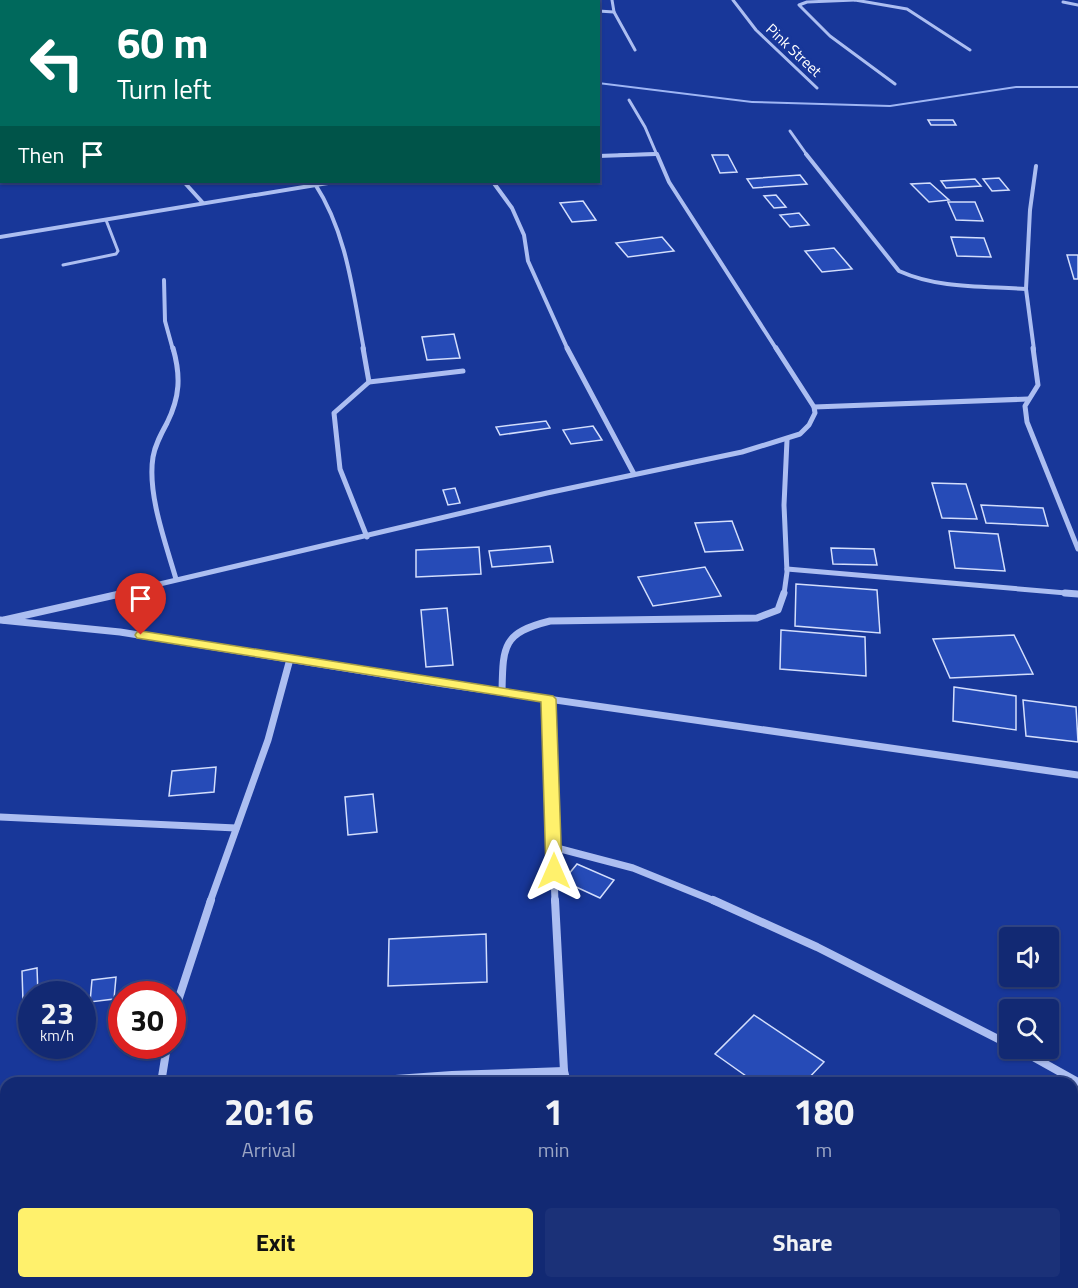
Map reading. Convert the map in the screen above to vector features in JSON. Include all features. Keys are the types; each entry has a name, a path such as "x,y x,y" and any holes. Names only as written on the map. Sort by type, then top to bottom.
{"street":[{"path":"612,0 614,12 634,50"},
{"name":"Pink Street","path":"733,0 756,30 817,88"},
{"path":"895,84 830,36 799,5 807,2 855,0 907,9 970,50"},
{"path":"1063,2 1078,5"},
{"path":"600,11 614,12"},
{"path":"2,620 634,474 742,452 787,440 800,434 809,425 815,413 814,407 669,182 630,100"},
{"path":"790,131 816,169 898,271 911,278 930,282 1026,289"},
{"path":"600,156 656,154"},
{"path":"1036,166 1030,210 1026,289 1038,377 1035,392 1025,406 1027,422 1078,549"},
{"path":"185,183 203,203"},
{"path":"0,237 324,183"},
{"path":"494,183 512,208 524,235 528,261 574,364 634,474"},
{"path":"315,184 328,204 344,250 369,382"},
{"path":"164,280 165,324 176,356 179,387 175,408 161,432 153,456 150,475 176,579"},
{"path":"367,537 340,469 334,413 369,382 463,371"},
{"path":"814,407 1028,399"},
{"path":"502,692 503,656 508,641 515,632 532,624 550,621 728,620 757,618 778,610 782,601 787,569 784,502 788,465 787,440"},
{"path":"787,569 1078,594"},
{"path":"2,620 120,632 548,699 1078,775"},
{"path":"184,981 268,740 290,659"},
{"path":"548,699 558,987 566,1077"},
{"path":"0,817 58,822 188,823 236,828"},
{"path":"553,847 633,868 742,912 817,947 999,1039"},
{"path":"162,1077 165,1059"},
{"path":"1037,1059 1069,1077"},
{"path":"424,1077 564,1071"}],"lane":[{"path":"63,265 116,254 118,251 106,220"}],"building":[{"path":"928,120 953,120 956,125 931,125"},
{"path":"712,155 728,155 737,172 720,173"},
{"path":"800,175 807,184 753,188 747,179"},
{"path":"999,178 1009,190 992,191 983,179"},
{"path":"975,179 981,186 946,188 941,181"},
{"path":"930,183 949,200 929,202 911,184"},
{"path":"776,195 786,207 774,208 764,196"},
{"path":"583,201 596,220 572,222 560,203"},
{"path":"948,202 975,202 983,221 956,220"},
{"path":"799,213 809,225 790,227 780,215"},
{"path":"662,237 674,251 628,257 616,243"},
{"path":"951,237 984,238 991,257 957,256"},
{"path":"834,248 852,269 822,272 805,251"},
{"path":"1067,255 1078,255 1078,279 1074,279"},
{"path":"454,334 460,358 427,360 422,337"},
{"path":"546,421 550,428 500,435 496,427"},
{"path":"593,426 602,440 571,444 563,430"},
{"path":"932,483 966,484 977,519 942,518"},
{"path":"455,488 460,503 448,505 443,490"},
{"path":"981,505 1043,508 1048,526 986,523"},
{"path":"732,521 743,550 705,552 695,523"},
{"path":"949,531 998,534 1005,571 955,568"},
{"path":"550,546 553,562 492,567 489,551"},
{"path":"479,547 481,574 416,577 416,550"},
{"path":"831,548 874,549 877,565 833,564"},
{"path":"705,567 721,596 653,606 638,577"},
{"path":"796,584 877,590 880,633 795,626"},
{"path":"447,608 453,665 426,667 421,610"},
{"path":"781,630 865,637 866,676 780,669"},
{"path":"1014,635 1033,674 950,678 933,639"},
{"path":"954,687 1016,696 1016,730 953,721"},
{"path":"1023,700 1076,707 1078,742 1026,736"},
{"path":"216,767 214,792 169,796 172,771"},
{"path":"373,794 377,832 348,835 345,797"},
{"path":"577,864 614,880 600,898 563,881"},
{"path":"486,934 487,982 388,986 389,939"},
{"path":"37,968 38,981 22,981 22,971"},
{"path":"116,977 116,981 108,981 108,1000 96,1001 96,981 92,980"},
{"path":"754,1015 824,1062 810,1077 748,1077 715,1054"}],"waterway":[{"path":"600,83 752,102 890,106 1016,87 1078,87"}],"route":[{"path":"141,635 548,699 555,838 554,871"}]}
